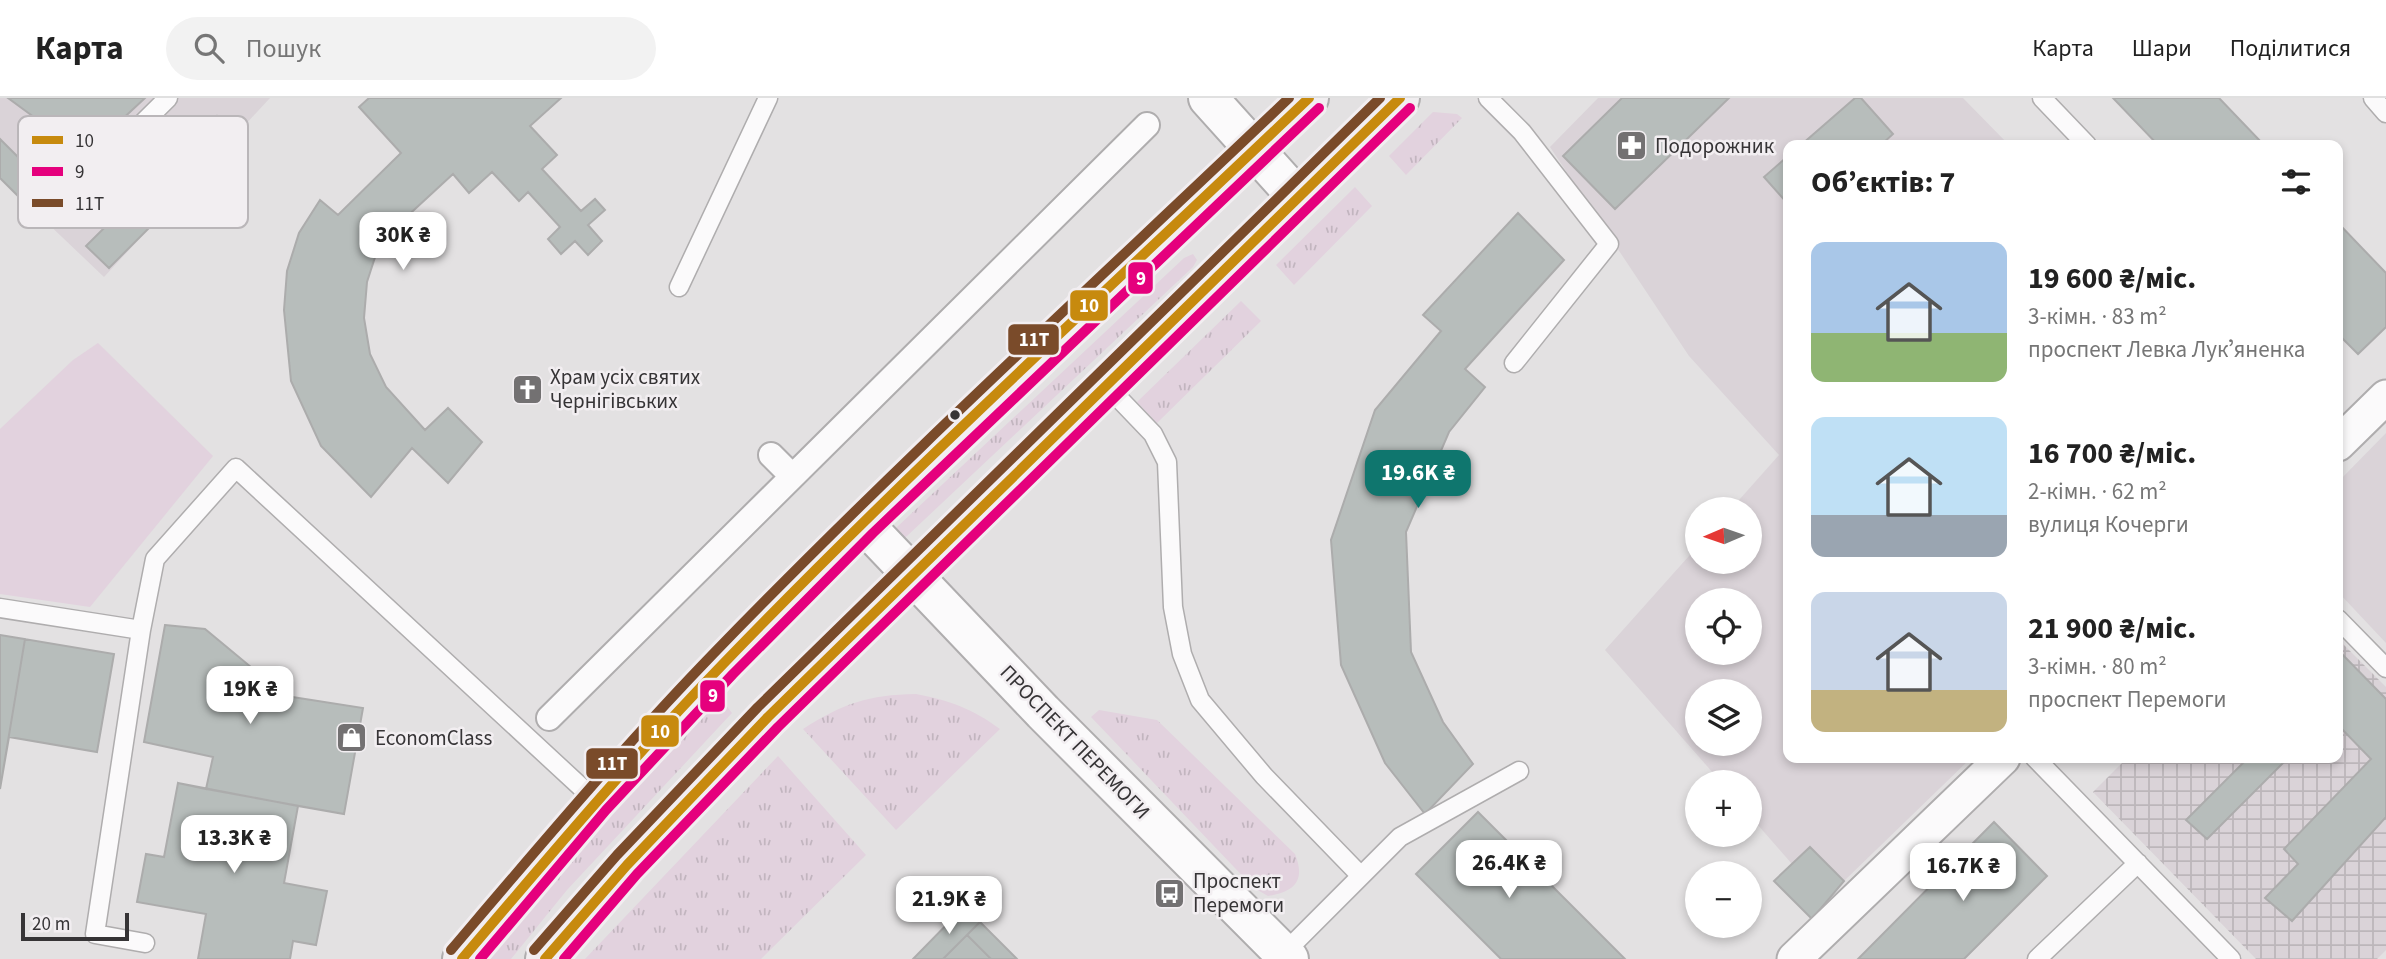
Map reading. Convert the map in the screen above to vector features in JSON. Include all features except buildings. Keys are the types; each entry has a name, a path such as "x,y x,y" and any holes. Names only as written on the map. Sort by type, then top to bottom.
{"main road":[{"path":"462,959 596,801 723,664 863,523 1309,98"},
{"path":"545,959 627,865 721,766 912,573 1400,98"}],"street":[{"path":"1208,98 1298,198"},
{"path":"549,718 1147,125"},
{"path":"2343,439 2386,397"},
{"path":"771,455 792,477"},
{"name":"ПРОСПЕКТ ПЕРЕМОГИ","path":"863,523 1043,712 1287,956"},
{"path":"1794,959 1998,763"}],"lane":[{"path":"150,116 168,98"},
{"path":"679,287 768,98"},
{"path":"1488,98 1522,132 1609,244 1514,363"},
{"path":"2042,98 2082,140"},
{"path":"2373,98 2386,113"},
{"path":"1106,385 1153,434 1167,462 1173,607 1182,654 1200,700 1264,776 1361,876"},
{"path":"145,943 95,934 141,630 155,559 236,468 596,801"},
{"path":"0,608 141,630"},
{"path":"2343,624 2386,668"},
{"path":"2040,763 2231,959"},
{"path":"1287,956 1400,837 1519,771"},
{"path":"2037,959 2138,863"}],"shaded area":[{"path":"0,98 270,98 248,122 248,116 18,116 18,195 0,178"},
{"path":"1598,98 1963,98 2004,140 1783,140 1783,763 1966,763 1844,881 1792,864 1762,830 1762,770 1710,770 1698,756 1762,756 1762,679 1685,679 1685,741 1605,650 1685,560 1685,574 1762,574 1762,497 1742,497 1779,455 1689,356 1550,147"},
{"path":"53,228 149,228 104,277"},
{"path":"2386,433 2386,643 2343,597 2343,477"},
{"path":"2343,644 2386,687 2386,950 2377,959 2256,959 2093,792 2122,763 2343,763"}],"green space":[{"path":"1433,112 1457,114 1462,118 1406,175 1389,156"},
{"path":"1355,187 1372,206 1294,285 1276,265"},
{"path":"1193,254 1197,260 1193,267 907,536 900,540 894,534 897,527 1184,258"},
{"path":"1241,301 1261,321 1157,423 1137,402"},
{"path":"98,343 213,456 90,607 0,594 0,429 73,360"},
{"path":"916,694 960,706 1000,729 896,830 803,729 857,702 884,696"},
{"path":"721,699 732,713 567,890 511,959 487,959 603,821"},
{"path":"1099,710 1157,720 1295,854 1299,871 1295,884 1285,892 1268,896 1254,888 1091,717"},
{"path":"778,756 866,855 761,959 585,959"}],"transit line":[{"name":"11Т","path":"451,950 580,799 714,653 926,442 1289,98"},
{"name":"10","path":"462,959 656,735 795,590 940,448 1309,98"},
{"name":"11Т","path":"534,950 617,855 758,707 1380,98"},
{"name":"10","path":"545,959 627,865 768,717 1400,98"},
{"name":"9","path":"480,959 606,810 733,674 873,533 1319,108"},
{"name":"9","path":"564,959 637,874 778,727 1410,108"}],"place":[{"name":"Подорожник","path":"1632,146"},
{"name":"Храм усіх святих Чернігівських","path":"527,389"},
{"name":"EconomClass","path":"352,738"},
{"name":"Проспект Перемоги","path":"1170,893"}]}
